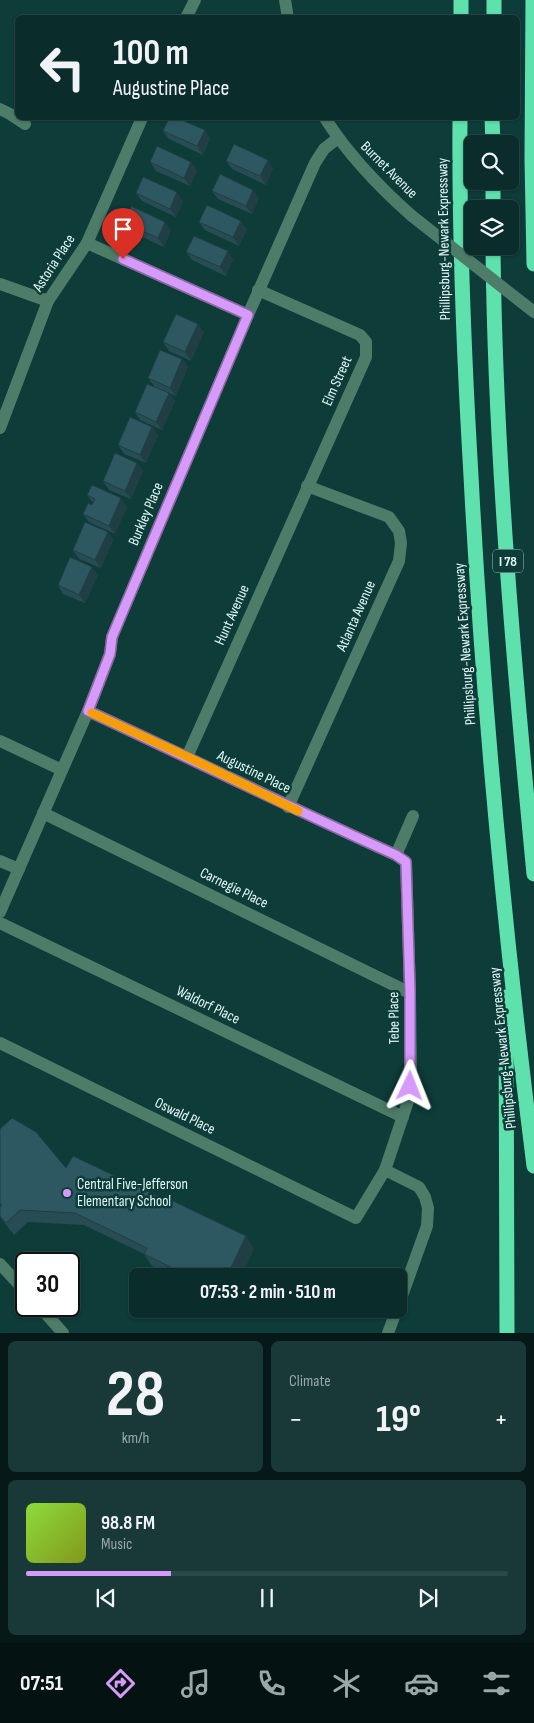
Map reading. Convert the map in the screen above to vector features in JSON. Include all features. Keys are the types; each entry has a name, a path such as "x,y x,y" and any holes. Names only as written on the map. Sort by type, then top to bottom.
{"highway":[{"path":"461,0 461,15"},
{"path":"494,0 494,15"},
{"path":"533,0 532,159 534,264"},
{"name":"Phillipsburg-Newark Expressway","path":"460,120 460,244 473,515 483,665 505,912 534,1166"},
{"path":"492,120 493,135"},
{"name":"I 78","path":"493,255 508,566 534,874"},
{"path":"505,912 507,1333"}],"street":[{"path":"188,15 195,0"},
{"path":"285,0 288,15"},
{"path":"0,109 15,117"},
{"path":"19,120 25,124"},
{"name":"Astoria Place","path":"0,428 48,301 88,243 141,120"},
{"name":"Burnet Avenue","path":"326,120 359,165 378,186 412,216 534,312"},
{"name":"Burkley Place","path":"0,912 88,711 110,654 112,637 258,290 315,163 324,149 338,138"},
{"path":"88,243 248,315"},
{"path":"0,284 48,301"},
{"name":"Elm Street","path":"258,290 360,335 366,342 366,357 307,486"},
{"name":"Hunt Avenue","path":"188,757 307,486"},
{"name":"Atlanta Avenue","path":"288,807 399,561 400,552 398,531 389,517 307,486"},
{"name":"Augustine Place","path":"88,711 188,757 288,807 401,858"},
{"path":"0,741 62,770"},
{"name":"Carnegie Place","path":"44,812 410,992"},
{"path":"401,858 413,816"},
{"name":"Tebe Place","path":"356,1218 385,1170 409,1098 411,1075 410,992 401,858"},
{"path":"0,861 19,869"},
{"name":"Waldorf Place","path":"0,923 403,1117"},
{"name":"Oswald Place","path":"0,1043 356,1218"},
{"path":"385,1170 419,1188 427,1202 427,1226 407,1281"},
{"path":"0,1264 15,1280"},
{"path":"49,1317 63,1333"},
{"path":"388,1333 393,1318"}],"building":[{"path":"168,120 182,120 205,130 197,146 163,131"},
{"path":"234,144 268,160 260,176 226,161"},
{"path":"157,146 191,162 184,178 150,162"},
{"path":"220,174 253,190 246,206 212,191"},
{"path":"143,177 177,192 170,209 136,193"},
{"path":"207,205 241,221 233,237 199,222"},
{"path":"131,206 165,222 158,238 124,223"},
{"path":"194,236 228,251 220,267 186,252"},
{"path":"176,314 198,324 185,352 163,342"},
{"path":"160,350 182,359 170,388 148,378"},
{"path":"147,384 169,393 156,422 135,412"},
{"path":"130,417 152,427 140,455 118,445"},
{"path":"115,453 137,463 125,491 103,481"},
{"path":"92,485 121,498 109,526 83,514 88,503 92,505 95,499 87,495"},
{"path":"85,522 108,532 95,560 73,550"},
{"path":"70,557 92,567 79,595 58,585"},
{"name":"Central Five-Jefferson Elementary School","path":"12,1118 36,1132 66,1168 73,1156 246,1236 231,1268 173,1268 144,1254 147,1248 75,1213 20,1210 6,1223 0,1216 0,1207 2,1205 0,1203 0,1129"}],"slow traffic":[{"path":"92,713 188,757 298,811"}],"place":[{"name":"Central Five-Jefferson Elementary School","path":"67,1193"}],"route":[{"path":"123,259 248,315 112,637 110,654 88,711 188,757 288,807 396,855 406,862 410,992 410,1086"}]}
